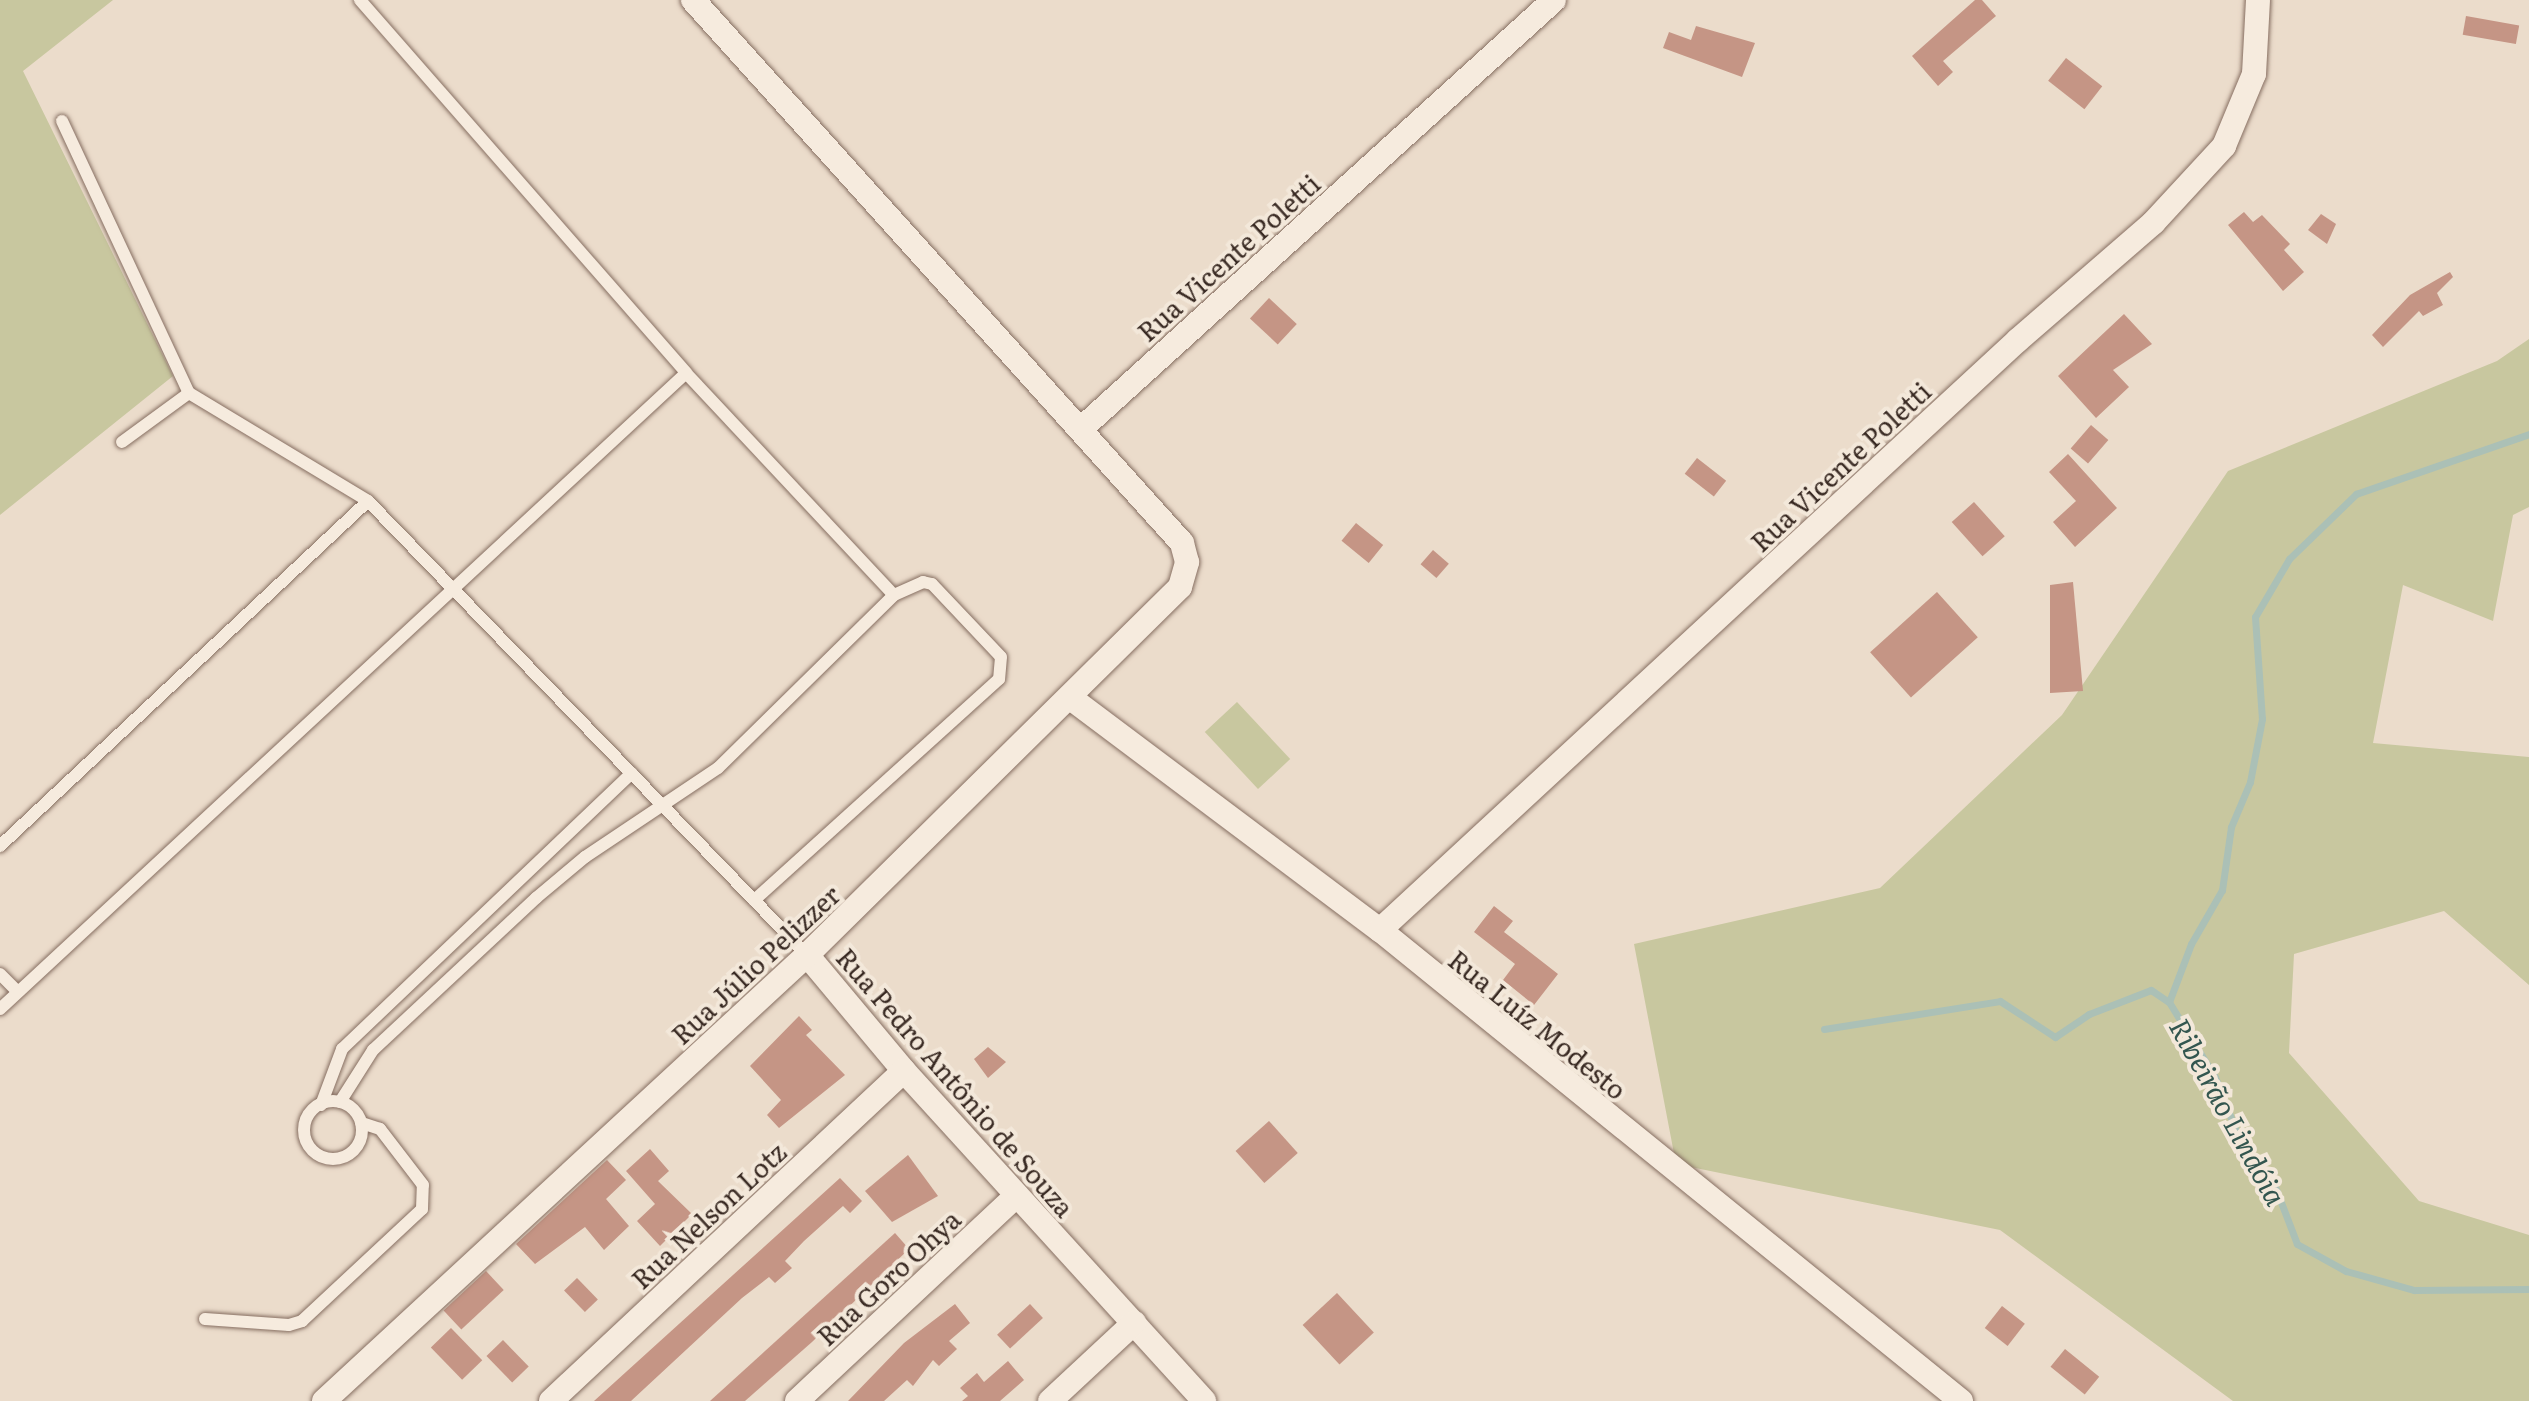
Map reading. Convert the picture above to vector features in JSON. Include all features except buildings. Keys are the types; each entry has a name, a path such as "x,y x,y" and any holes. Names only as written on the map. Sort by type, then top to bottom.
{"street":[{"path":"693,0 1082,428"},
{"name":"Rua Vicente Poletti","path":"1082,428 1554,0"},
{"name":"Rua Vicente Poletti","path":"1380,930 2018,340 2153,223 2224,146 2254,74 2258,0"},
{"name":"Rua Júlio Pelizzer","path":"324,1401 807,955 1072,699 1180,587 1187,562 1182,543 1082,428"},
{"name":"Rua Luíz Modesto","path":"1072,699 1380,930 1961,1401"},
{"name":"Rua Pedro Antônio de Souza","path":"807,955 904,1071 1204,1401"},
{"name":"Rua Nelson Lotz","path":"551,1401 904,1071"},
{"name":"Rua Goro Ohya","path":"797,1401 1017,1195"},
{"path":"1050,1401 1134,1323"}],"lane":[{"path":"360,0 686,373 894,595"},
{"path":"62,121 189,393 122,442"},
{"path":"0,1009 458,589 686,373"},
{"name":"Rua Pedro Antônio de Souza","path":"189,393 368,501 458,589 807,955"},
{"path":"0,846 368,501"},
{"path":"321,1105 340,1102 373,1050 536,898 663,804 718,768 894,595 923,582 932,584 1001,657 999,679 754,900"},
{"path":"361,1123 354,1151 326,1159 309,1147 304,1128 321,1105 342,1049 632,773"},
{"path":"0,974 18,992"},
{"path":"205,1319 289,1325 302,1321 422,1209 423,1185 380,1129 361,1123 340,1102"}],"green space":[{"path":"0,0 113,0 23,71 173,376 0,515"},
{"path":"2529,339 2529,507 2513,515 2493,621 2403,585 2373,743 2529,757 2529,985 2444,911 2294,954 2289,1053 2419,1201 2529,1235 2529,1401 2233,1401 2000,1230 1676,1164 1634,944 1880,888 2062,715 2228,471 2497,361"},
{"path":"1237,702 1290,759 1258,789 1205,732"}],"waterway":[{"name":"Ribeirão Lindóia","path":"2529,434 2356,494 2289,559 2255,617 2262,719 2250,782 2231,827 2222,890 2191,944 2169,1002 2215,1077 2241,1144 2274,1184 2297,1244 2346,1271 2414,1290 2529,1289"},
{"path":"1824,1029 2000,1001 2055,1037 2089,1014 2151,990 2169,1002"}]}
